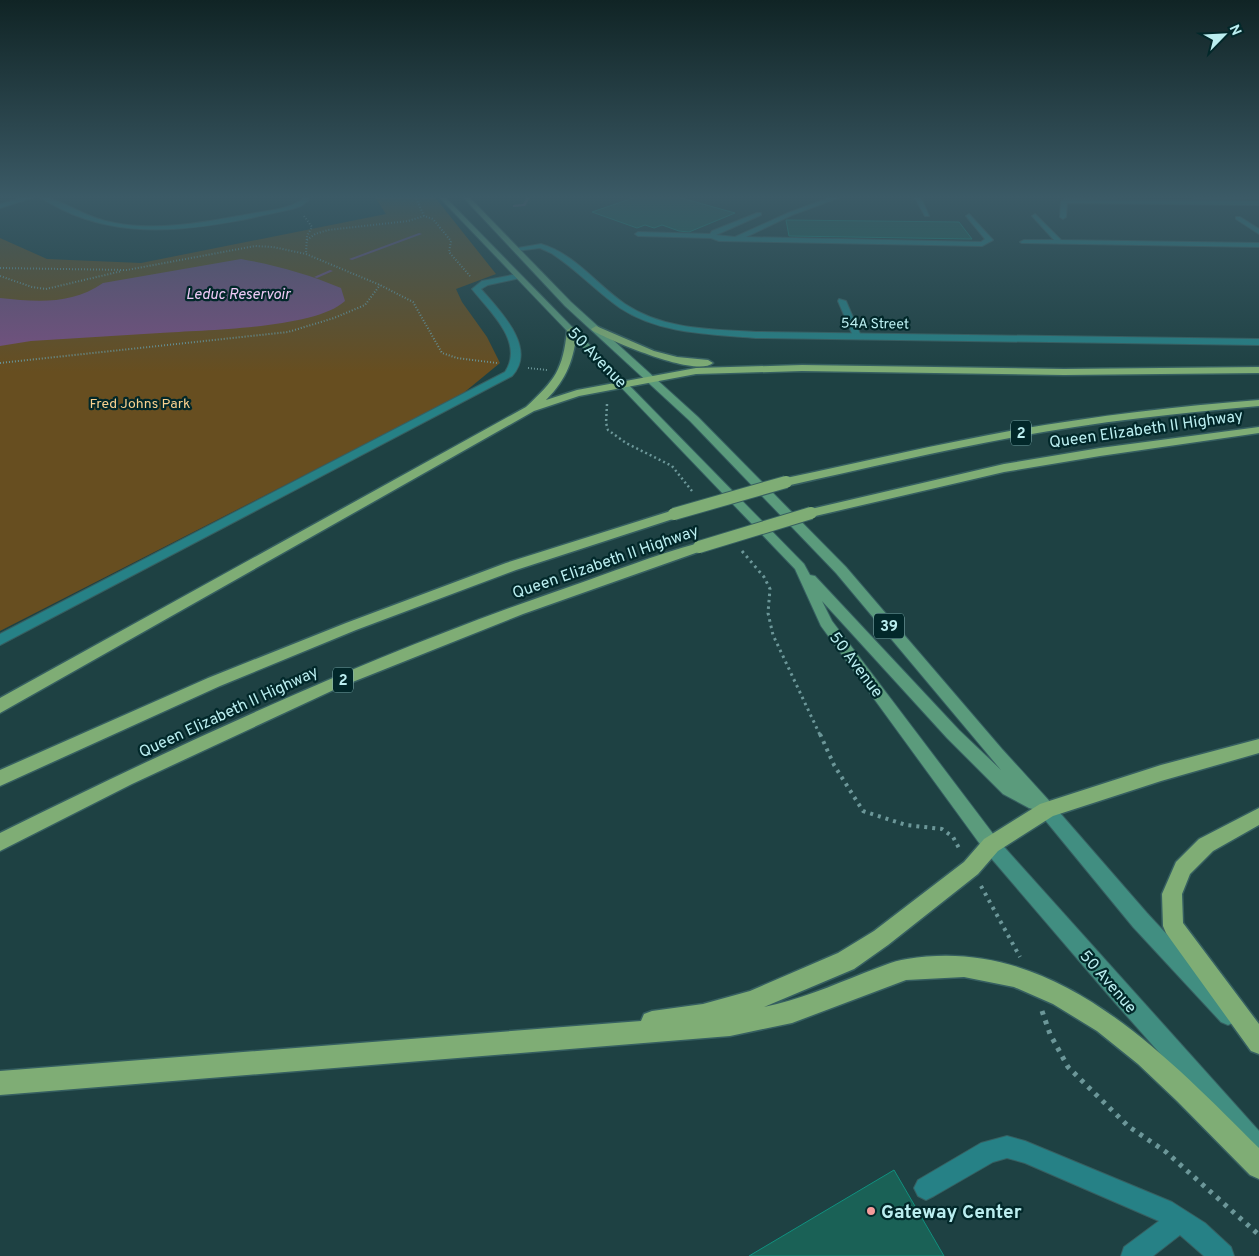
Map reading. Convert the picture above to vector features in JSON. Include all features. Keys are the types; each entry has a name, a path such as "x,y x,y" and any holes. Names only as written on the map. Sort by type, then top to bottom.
{"highway":[{"path":"596,329 640,352 672,360 802,368 1084,372 1259,370"},
{"path":"530,410 549,392 564,372 570,356 572,330"},
{"path":"0,706 530,410 577,393 624,383 696,372 802,368"},
{"name":"Queen Elizabeth II Highway","path":"0,778 243,670 407,605 509,566 674,514 786,482 972,442 1053,427 1163,411 1259,402"},
{"name":"Queen Elizabeth II Highway","path":"0,842 126,779 334,683 518,610 699,547 811,513 1004,468 1100,452 1259,430"},
{"path":"497,1044 703,1014 750,1002 846,961 881,938 971,868 991,845 1047,810 1161,773 1259,746"},
{"path":"1259,816 1206,845 1183,868 1172,894 1173,926 1259,1043"},
{"path":"0,1083 730,1025 797,1010 909,969 960,966 1005,973 1074,1002 1111,1026 1154,1064 1259,1166"}],"main road":[{"name":"50 Avenue","path":"497,255 624,383 800,567 826,623 991,845 1117,990 1259,1148"},
{"name":"50 Avenue","path":"520,255 568,304 651,379 724,449 841,570 996,754 1047,810 1140,920 1259,1049"},
{"path":"624,383 649,388 724,449"},
{"path":"800,567 960,740 1009,789 1047,810"}],"street":[{"name":"54A Street","path":"559,255 623,306 650,321 699,329 756,335 1259,342"},
{"path":"0,640 510,373 517,353 509,330 476,289 485,283 517,276"},
{"path":"842,301 857,336"},
{"path":"926,1188 989,1151 1007,1147 1025,1152 1154,1206 1180,1220 1222,1256"},
{"path":"1133,1256 1180,1220"}],"path":[{"path":"0,276 32,287 46,289 128,270 209,255"},
{"path":"307,255 380,285 413,302 442,353 457,358 564,372"},
{"path":"451,255 473,279 485,283"},
{"path":"0,268 128,270"},
{"path":"0,363 288,332 334,318 365,305 380,285"},
{"path":"598,388 606,398 608,430 626,443 672,466 696,496"},
{"path":"739,547 764,577 770,590 768,613 773,635 834,764 862,811 906,825 942,829 953,837 1017,950 1032,984 1050,1034 1068,1067 1122,1120 1166,1152 1259,1235"}],"green space":[{"name":"Fred Johns Park","path":"0,255 37,255 47,259 141,263 183,255 481,255 496,274 456,289 462,302 487,337 500,363 461,395 0,631"}],"water":[{"name":"Leduc Reservoir","path":"241,259 291,270 329,283 341,288 345,301 330,310 285,323 203,331 31,341 0,346 0,298 40,301 66,298 79,295 103,283"}],"building":[{"name":"Gateway Center","path":"894,1170 944,1256 749,1256"}],"waterway":[{"path":"351,259 363,255"},
{"path":"316,277 331,271"}],"place":[{"name":"Gateway Center","path":"871,1211"}]}
